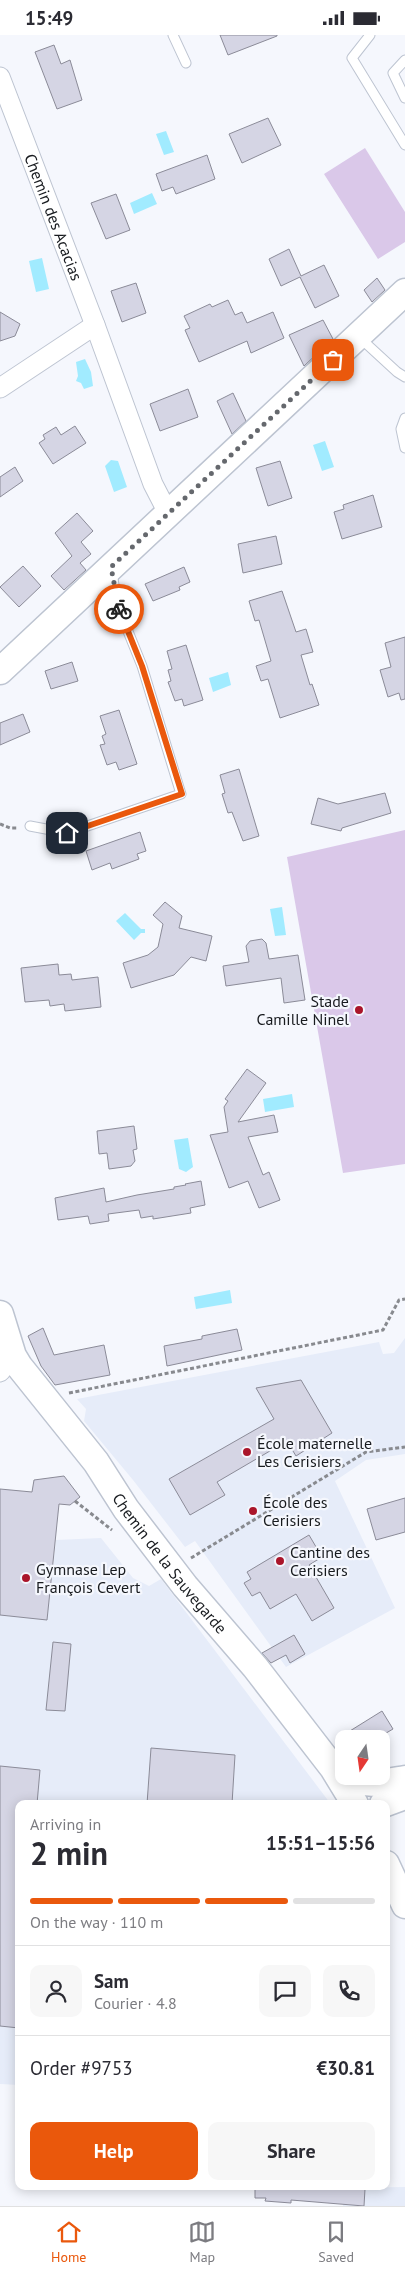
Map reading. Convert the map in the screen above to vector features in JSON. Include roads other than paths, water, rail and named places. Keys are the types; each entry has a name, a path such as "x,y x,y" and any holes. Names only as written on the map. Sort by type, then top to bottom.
{"street":[{"name":"Chemin des Acacias","path":"0,77 6,111 95,325 153,484 168,513"},
{"path":"0,671 405,292"},
{"path":"0,388 95,325"},
{"name":"Chemin de la Sauvegarde","path":"0,1314 4,1366 96,1463 126,1509 185,1586 255,1667 335,1766"},
{"path":"390,1781 405,1779"},
{"name":"Chemin de la Sauvegarde","path":"346,1785 353,1800"},
{"path":"390,1801 405,1795"},
{"path":"390,1873 405,1905"}],"lane":[{"path":"173,35 186,63"},
{"path":"370,35 352,58 405,145"},
{"path":"405,60 393,73 405,97"},
{"path":"359,336 397,372 405,377"},
{"path":"405,418 400,429 405,449"},
{"path":"30,826 67,833 182,794 142,666 117,604 111,567"}],"water":[{"path":"166,131 174,152 164,155 156,134"},
{"path":"152,193 157,204 134,214 130,203"},
{"path":"42,258 49,289 36,292 29,261"},
{"path":"85,359 91,372 93,386 84,389 81,383 76,381 78,376 76,362"},
{"path":"325,441 334,467 322,471 313,445"},
{"path":"111,460 118,461 127,487 114,492 105,466"},
{"path":"228,672 231,685 213,692 209,678"},
{"path":"282,907 286,935 275,936 270,909"},
{"path":"125,913 141,929 145,929 145,933 141,933 134,940 116,921"},
{"path":"292,1094 294,1107 265,1112 263,1099"},
{"path":"188,1138 193,1167 186,1172 179,1169 174,1140"},
{"path":"230,1290 232,1303 196,1309 194,1297"}],"place":[{"name":"Stade Camille Ninel","path":"359,1010"},
{"name":"École maternelle Les Cerisiers","path":"247,1452"},
{"name":"École des Cerisiers","path":"253,1511"},
{"name":"Cantine des Cerisiers","path":"280,1561"},
{"name":"Gymnase Lep François Cevert","path":"26,1578"}]}
